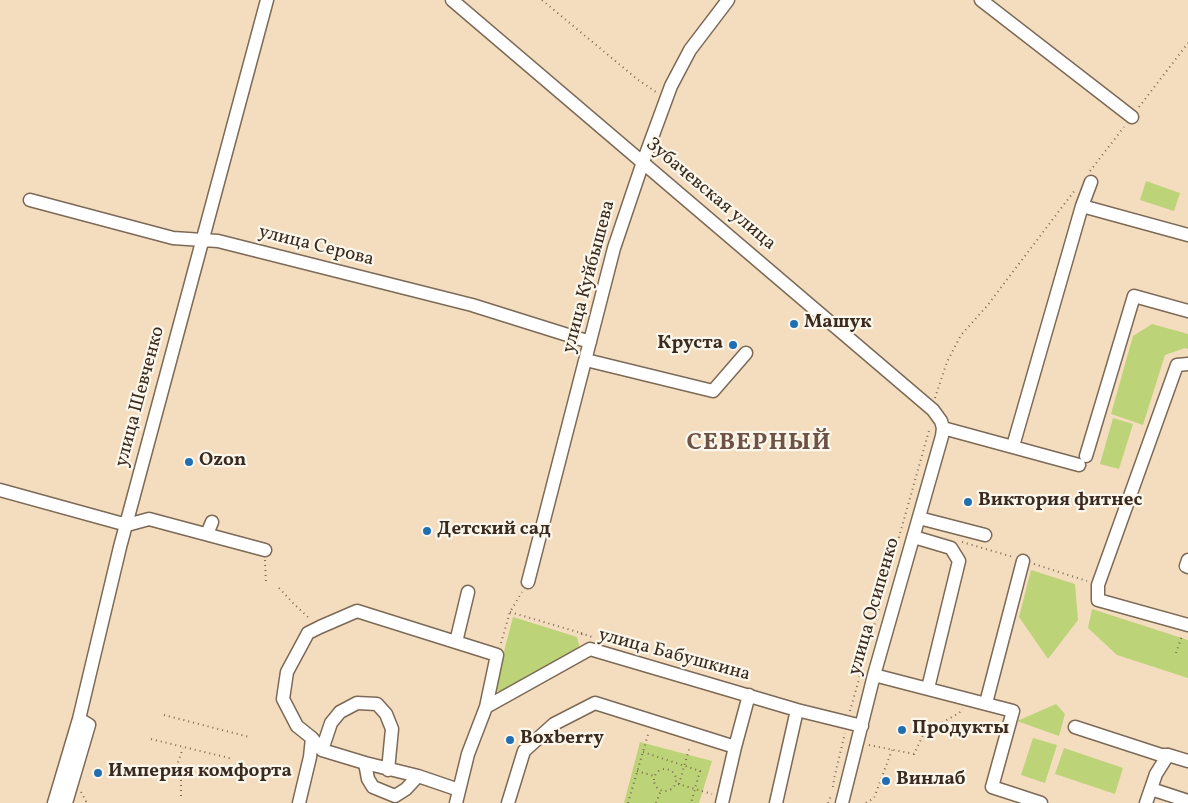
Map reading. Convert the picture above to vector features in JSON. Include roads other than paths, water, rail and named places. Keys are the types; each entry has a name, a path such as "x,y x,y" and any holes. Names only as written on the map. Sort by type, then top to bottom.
{"street":[{"name":"улица Шевченко","path":"54,803 79,719 127,525 267,0"},
{"name":"Зубачевская улица","path":"452,0 933,410 942,424"},
{"name":"улица Куйбышева","path":"528,582 614,248 643,162 671,86 690,50 728,0"},
{"path":"981,0 1132,117"},
{"path":"1013,446 1088,180"},
{"name":"улица Серова","path":"30,200 172,238 228,244 472,305 590,342"},
{"path":"1082,206 1188,235"},
{"path":"942,424 1013,446 1083,460 1134,296 1188,311"},
{"path":"586,360 713,391 746,354"},
{"path":"1186,624 1098,600 1098,585 1178,365 1188,364"},
{"name":"улица Осипенко","path":"842,803 874,675 914,537 942,424"},
{"path":"0,490 127,525 149,519 265,550"},
{"path":"919,518 985,535"},
{"path":"207,534 212,522"},
{"path":"914,537 951,548 960,561 928,688"},
{"path":"1188,560 1186,566 1188,567"},
{"path":"986,703 1024,561"},
{"path":"456,642 468,592"},
{"path":"358,611 456,642 497,655 486,707 468,754 458,797 418,776 388,770 322,750 312,738 297,726 283,700 287,672 314,630 358,611"},
{"name":"улица Бабушкина","path":"486,707 590,649 797,710 862,726"},
{"path":"874,675 1013,711 992,787 1041,803"},
{"path":"723,801 749,695"},
{"path":"322,750 331,723 340,712 358,703 377,704 386,714 392,729 388,770"},
{"path":"508,803 524,751 554,724 595,703 652,719 736,747"},
{"path":"776,803 797,710"},
{"path":"66,803 88,725 79,719"},
{"path":"1075,727 1161,755 1168,755 1188,761"},
{"path":"299,803 310,757 312,738"},
{"path":"1146,803 1156,774 1168,755"},
{"path":"365,763 368,779 373,787 395,796 406,789 418,776"},
{"path":"1151,790 1188,801"}],"place":[{"name":"Машук","path":"794,324"},
{"name":"Круста","path":"733,345"},
{"name":"Ozon","path":"189,462"},
{"name":"Виктория фитнес","path":"968,502"},
{"name":"Детский сад","path":"427,531"},
{"name":"Продукты","path":"902,730"},
{"name":"Boxberry","path":"510,740"},
{"name":"Империя комфорта","path":"98,773"},
{"name":"Винлаб","path":"886,781"}],"district":[{"name":"СЕВЕРНЫЙ","path":"759,445"}]}
